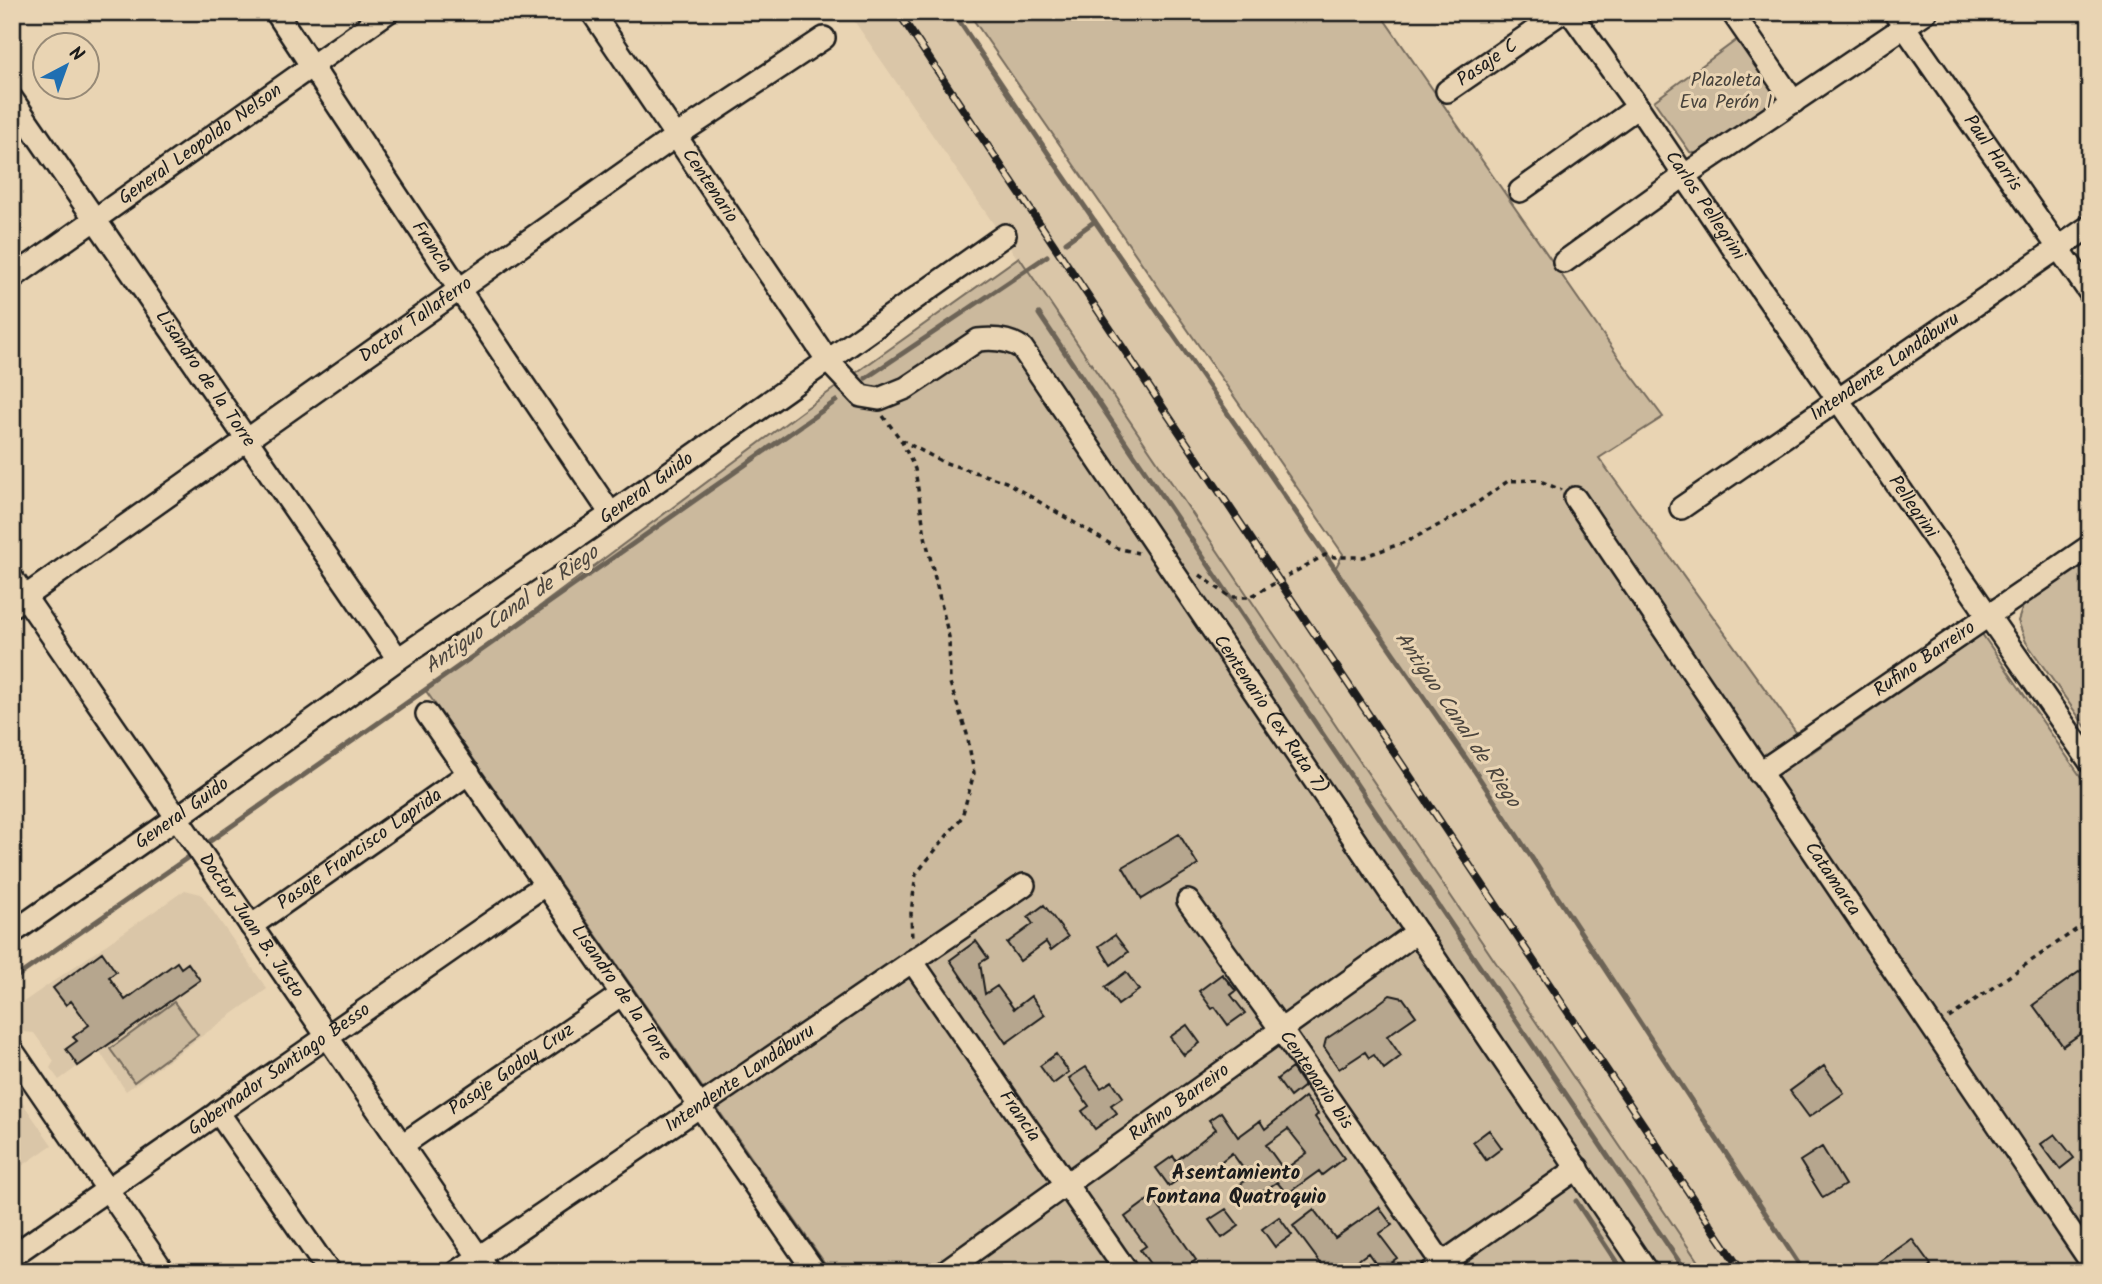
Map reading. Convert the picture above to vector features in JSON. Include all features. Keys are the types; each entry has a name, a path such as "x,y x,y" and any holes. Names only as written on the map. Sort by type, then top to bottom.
{"street":[{"name":"Francia","path":"276,12 611,514"},
{"name":"General Leopoldo Nelson","path":"12,278 388,12"},
{"name":"Centenario","path":"592,12 828,361"},
{"name":"Pasaje C","path":"1447,91 1562,12"},
{"name":"Carlos Pellegrini","path":"1570,12 1838,399"},
{"path":"1732,12 1794,102"},
{"path":"1564,262 1794,102 1899,20 1926,12"},
{"name":"Paul Harris","path":"1899,20 2090,293"},
{"name":"Doctor Tallaferro","path":"19,601 676,135 824,38"},
{"name":"Lisandro de la Torre","path":"12,99 398,659"},
{"path":"1520,191 1638,107"},
{"name":"Intendente Landáburu","path":"1681,508 2090,226"},
{"name":"General Guido","path":"12,933 398,659 611,514 1005,235"},
{"name":"Centenario (ex Ruta 7)","path":"869,398 879,399 906,388 978,340 1013,342 1022,348 1647,1272"},
{"path":"828,361 861,396 869,398"},
{"name":"Pellegrini","path":"1838,399 1987,616"},
{"name":"Catamarca","path":"1575,498 2090,1261"},
{"name":"Rufino Barreiro","path":"1759,773 2090,546"},
{"name":"Doctor Juan B. Justo","path":"12,578 19,601 176,817 484,1264"},
{"path":"1987,616 2090,762"},
{"name":"Lisandro de la Torre","path":"427,714 815,1272"},
{"name":"Pasaje Francisco Laprida","path":"251,926 469,773"},
{"name":"Gobernador Santiago Besso","path":"12,1256 546,884"},
{"name":"Intendente Landáburu","path":"457,1272 484,1264 700,1106 1024,885"},
{"name":"Centenario bis","path":"1188,901 1282,1031 1436,1268"},
{"name":"Rufino Barreiro","path":"944,1272 1417,932"},
{"name":"Francia","path":"912,961 1127,1272"},
{"name":"Pasaje Godoy Cruz","path":"402,1145 622,994"},
{"path":"12,1050 164,1272"},
{"path":"218,1112 329,1272"},
{"path":"1436,1268 1578,1168"}],"path":[{"path":"869,398 901,440 915,469 925,536 949,637 950,684 967,734 974,773 962,817 916,874 911,913 912,961"},
{"path":"901,440 943,462 1006,482 1116,548 1165,559"},
{"path":"1198,574 1230,597 1250,597 1325,555 1363,557 1408,541 1464,512 1508,481 1538,480 1575,498"},
{"path":"1933,1029 2090,920"}],"shaded area":[{"path":"848,12 953,12 1474,770 1805,1272 1705,1272 1250,597"},
{"path":"185,890 201,894 267,989 126,1091 99,1051 59,1080 50,1068 54,1061 34,1033 24,1032 16,1019 22,1003"},
{"path":"12,1088 52,1145 12,1173"}],"green space":[{"path":"968,12 1379,12 1663,417 1599,458 1811,753 1982,634 2090,790 2090,1272 1804,1272 1474,770 1335,569 1343,554"},
{"name":"Plazoleta Eva Perón I","path":"1738,39 1773,92 1770,105 1698,154 1690,152 1654,101"},
{"path":"1019,257 1705,1272 831,1272 426,691 801,412"},
{"path":"2090,561 2090,733 2026,642 2018,621 2023,606"},
{"path":"174,1002 198,1035 134,1082 110,1049"}],"building":[{"path":"1179,834 1198,865 1142,899 1123,867"},
{"path":"1044,905 1068,937 1051,950 1046,942 1020,961 1007,943 1033,924 1028,917"},
{"path":"1115,935 1128,952 1111,965 1099,946"},
{"path":"976,941 988,958 980,963 985,994 997,986 1014,1009 1031,996 1045,1015 1006,1043 950,960"},
{"path":"102,952 116,972 109,977 125,1000 177,962 181,968 188,963 200,980 78,1066 66,1049 77,1041 73,1037 89,1025 71,1001 66,1005 53,988"},
{"path":"2090,964 2090,1027 2063,1046 2033,1005"},
{"path":"1126,972 1139,990 1118,1005 1105,987"},
{"path":"1222,974 1236,991 1231,995 1245,1013 1228,1025 1199,991"},
{"path":"1390,995 1403,998 1416,1016 1387,1036 1401,1056 1384,1069 1374,1055 1369,1058 1365,1052 1339,1069 1324,1047 1326,1039"},
{"path":"1187,1025 1200,1043 1184,1055 1170,1037"},
{"path":"1056,1054 1069,1072 1053,1084 1040,1066"},
{"path":"1824,1066 1844,1093 1809,1117 1790,1091"},
{"path":"1086,1067 1101,1088 1112,1081 1123,1097 1111,1105 1117,1113 1095,1129 1082,1111 1089,1106 1069,1078"},
{"path":"1292,1068 1304,1086 1290,1097 1277,1079"},
{"path":"1305,1097 1318,1114 1315,1117 1344,1158 1322,1175 1319,1171 1287,1194 1277,1182 1249,1201 1239,1185 1250,1178 1232,1153 1199,1179 1192,1170 1169,1186 1156,1168 1173,1156 1176,1161 1216,1129 1209,1120 1221,1112 1238,1137 1260,1121 1265,1129","holes":["1288,1129 1307,1153 1284,1170 1266,1145"]},
{"path":"1489,1130 1502,1148 1486,1160 1473,1142"},
{"path":"2055,1134 2074,1158 2060,1169 2041,1144"},
{"path":"1822,1147 1845,1185 1823,1198 1800,1161"},
{"path":"1152,1197 1196,1260 1179,1272 1156,1272 1140,1250 1146,1246 1125,1217"},
{"path":"1379,1207 1392,1225 1379,1234 1397,1258 1380,1270 1368,1253 1342,1272 1327,1272 1293,1226 1314,1210 1335,1238"},
{"path":"1226,1209 1239,1226 1222,1238 1209,1220"},
{"path":"1279,1217 1292,1235 1275,1247 1262,1229"},
{"path":"1912,1239 1931,1265 1922,1272 1884,1272 1878,1263"}],"waterway":[{"name":"Antiguo Canal de Riego","path":"953,12 1474,770 1804,1272"},
{"name":"Antiguo Canal de Riego","path":"1066,242 1095,221"},
{"name":"Antiguo Canal de Riego","path":"866,378 1047,256"},
{"path":"1039,314 1686,1272"},
{"name":"Antiguo Canal de Riego","path":"206,844 836,401"},
{"name":"Antiguo Canal de Riego","path":"12,980 190,856"},
{"path":"1576,1201 1623,1272"}],"railway":[{"path":"898,12 1742,1272"}],"district":[{"name":"Asentamiento Fontana Quatroquio","path":"1236,1185"}]}
